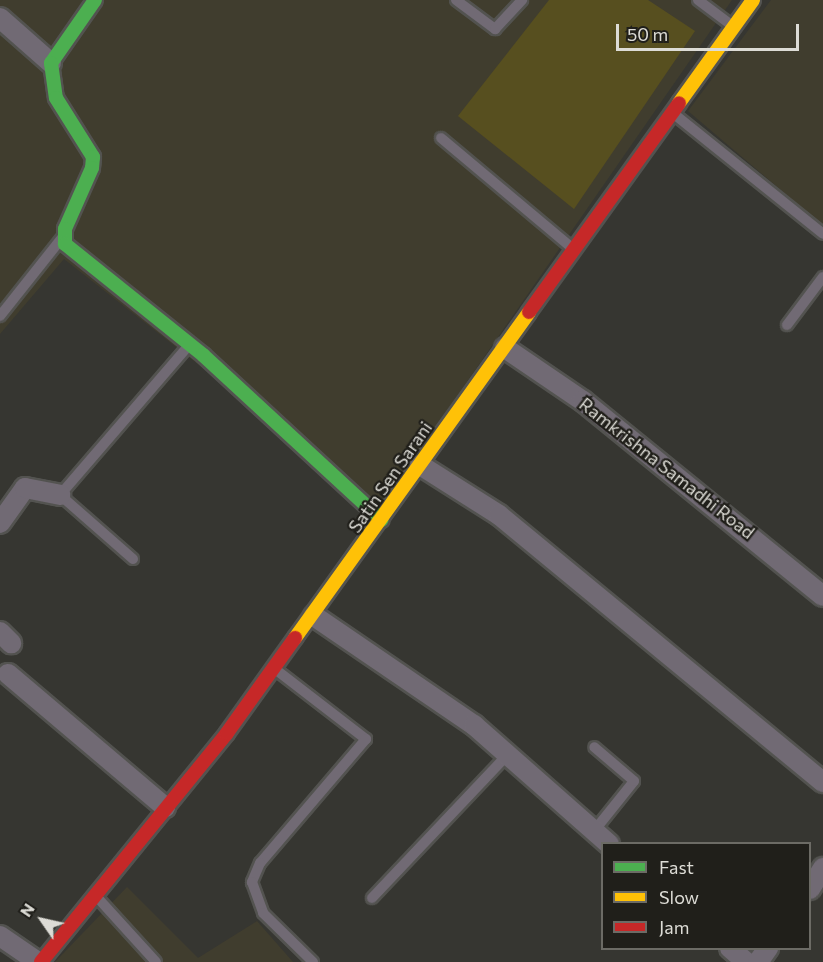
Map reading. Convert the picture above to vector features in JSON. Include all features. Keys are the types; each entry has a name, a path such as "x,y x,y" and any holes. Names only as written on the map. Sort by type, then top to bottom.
{"main road":[{"path":"95,0 51,63 56,98 93,157 92,168 62,237 65,244 190,345 382,520"},
{"name":"Satin Sen Sarani","path":"46,959 165,807 227,733 314,616 420,465 576,252 753,0"}],"street":[{"path":"0,18 51,63"},
{"name":"Ramkrishna Samadhi Road","path":"505,348 583,401 823,596"},
{"path":"420,465 499,514 823,782"},
{"path":"0,523 25,488 60,495"},
{"path":"314,616 474,725 602,837"},
{"path":"8,674 165,807"},
{"path":"811,887 823,868"},
{"path":"0,936 46,959"},
{"path":"736,950 761,958"}],"lane":[{"path":"456,0 495,29 522,0"},
{"path":"698,0 734,27"},
{"path":"673,113 823,234"},
{"path":"441,138 576,252"},
{"path":"0,316 62,237"},
{"path":"787,325 823,277"},
{"path":"133,559 60,495 190,345"},
{"path":"274,668 366,740 260,863 252,882 263,913 313,962"},
{"path":"594,747 634,781 602,837"},
{"path":"372,898 507,755"},
{"path":"96,896 156,962"}],"shaded area":[{"path":"0,0 732,0 380,507 64,259 0,334"},
{"path":"549,0 648,0 695,31 574,209 458,116"},
{"path":"771,0 823,0 823,226 688,111"},
{"path":"127,887 198,958 257,921 293,962 55,962"}],"traffic: fast":[{"path":"95,0 51,63 56,98 93,157 92,168 65,229 65,244 203,355 382,520"}],"traffic: slow":[{"path":"679,103 753,0"},
{"path":"295,638 529,312"}],"traffic: jam":[{"path":"529,312 679,103"},
{"path":"41,962 227,733 295,638"}]}
